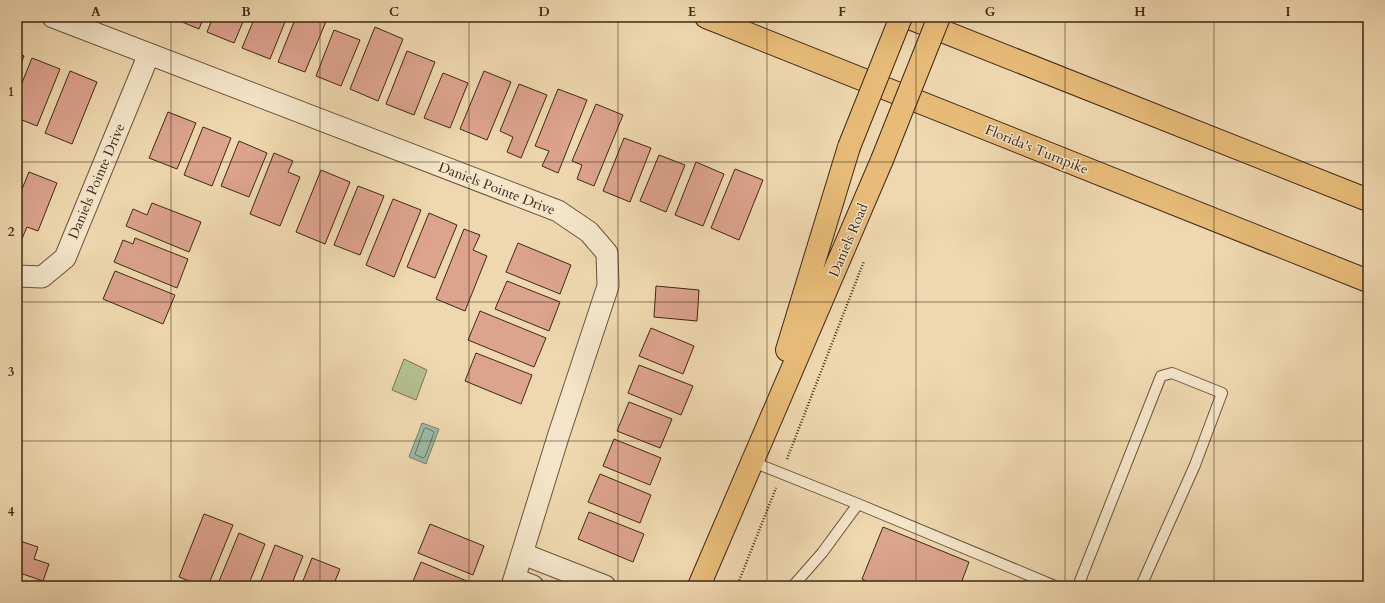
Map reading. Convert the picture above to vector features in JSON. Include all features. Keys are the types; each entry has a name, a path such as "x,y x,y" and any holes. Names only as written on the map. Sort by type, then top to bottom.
{"main road":[{"name":"Florida's Turnpike","path":"706,17 1368,281"},
{"name":"Daniels Road","path":"753,462 849,147 901,17"},
{"path":"906,17 1368,200"},
{"name":"Daniels Road","path":"699,586 882,160 939,17"}],"street":[{"name":"Daniels Pointe Drive","path":"53,17 558,211 590,232 607,254 608,286 558,437 523,554 520,584"},
{"name":"Daniels Pointe Drive","path":"17,276 42,277 64,258 149,54"},
{"path":"523,554 605,586"}],"lane":[{"path":"1078,586 1161,376 1172,373 1222,393 1195,465 1141,586"},
{"path":"753,462 1055,586"},
{"path":"793,586 822,553 858,504"}],"path":[{"path":"737,586 865,259"}],"shaded area":[{"path":"404,359 427,370 416,400 392,390"}],"water":[{"path":"422,423 439,429 426,464 409,457"}],"building":[{"path":"170,17 204,17 199,29"},
{"path":"213,17 245,17 234,43 207,32"},
{"path":"255,17 287,17 270,59 242,48"},
{"path":"296,17 323,17 327,19 305,72 278,62"},
{"path":"375,27 403,39 378,101 350,89"},
{"path":"334,30 360,40 341,86 316,76"},
{"path":"407,51 435,62 414,115 386,104"},
{"path":"17,53 24,56 17,74"},
{"path":"32,58 60,69 37,126 17,118 17,95"},
{"path":"70,71 97,82 72,144 45,133"},
{"path":"484,71 511,82 487,140 460,129"},
{"path":"443,73 468,83 450,128 424,118"},
{"path":"519,84 547,95 521,158 507,152 513,137 500,131"},
{"path":"558,89 587,100 558,173 542,166 549,151 535,146"},
{"path":"596,104 623,115 594,186 577,179 582,165 572,161"},
{"path":"168,112 196,123 177,169 149,158"},
{"path":"203,127 231,138 212,186 184,175"},
{"path":"624,138 651,148 630,202 603,191"},
{"path":"239,141 267,153 249,197 221,186"},
{"path":"274,153 293,161 288,172 300,177 280,226 250,214"},
{"path":"659,155 685,165 666,212 640,201"},
{"path":"696,162 724,174 703,226 675,215"},
{"path":"17,166 21,168 17,179"},
{"path":"735,169 763,180 739,240 711,228"},
{"path":"321,170 350,182 325,244 296,232"},
{"path":"29,172 57,183 38,231 27,227 21,241 17,240 17,201"},
{"path":"358,186 384,196 360,255 334,245"},
{"path":"393,199 421,210 394,277 366,265"},
{"path":"152,203 201,222 189,252 126,226 133,209 147,215"},
{"path":"429,213 457,225 435,278 407,267"},
{"path":"464,229 480,235 473,250 487,256 465,311 436,299"},
{"path":"135,238 188,259 177,288 114,262 123,240 133,244"},
{"path":"518,243 571,265 560,294 506,272"},
{"path":"115,271 175,295 163,324 103,299"},
{"path":"507,281 560,302 549,331 495,309"},
{"path":"656,286 699,290 697,321 654,317"},
{"path":"480,311 546,338 534,367 468,340"},
{"path":"651,328 694,346 683,374 639,356"},
{"path":"476,353 532,375 521,404 465,381"},
{"path":"639,365 693,386 681,415 628,393"},
{"path":"629,402 672,419 660,448 617,431"},
{"path":"614,439 661,458 650,485 603,466"},
{"path":"600,474 651,495 640,523 588,502"},
{"path":"589,512 644,534 633,562 578,539"},
{"path":"204,514 233,525 208,586 202,586 179,577"},
{"path":"430,524 484,546 473,575 418,553"},
{"path":"883,527 969,562 960,586 867,586 868,582 862,579"},
{"path":"239,533 265,544 248,586 217,586"},
{"path":"17,540 38,547 34,559 49,564 43,581 17,572"},
{"path":"275,545 303,556 291,586 259,586"},
{"path":"312,558 340,569 333,586 301,586"},
{"path":"421,562 474,584 473,586 411,586"},
{"path":"344,582 355,586 342,586"}]}
